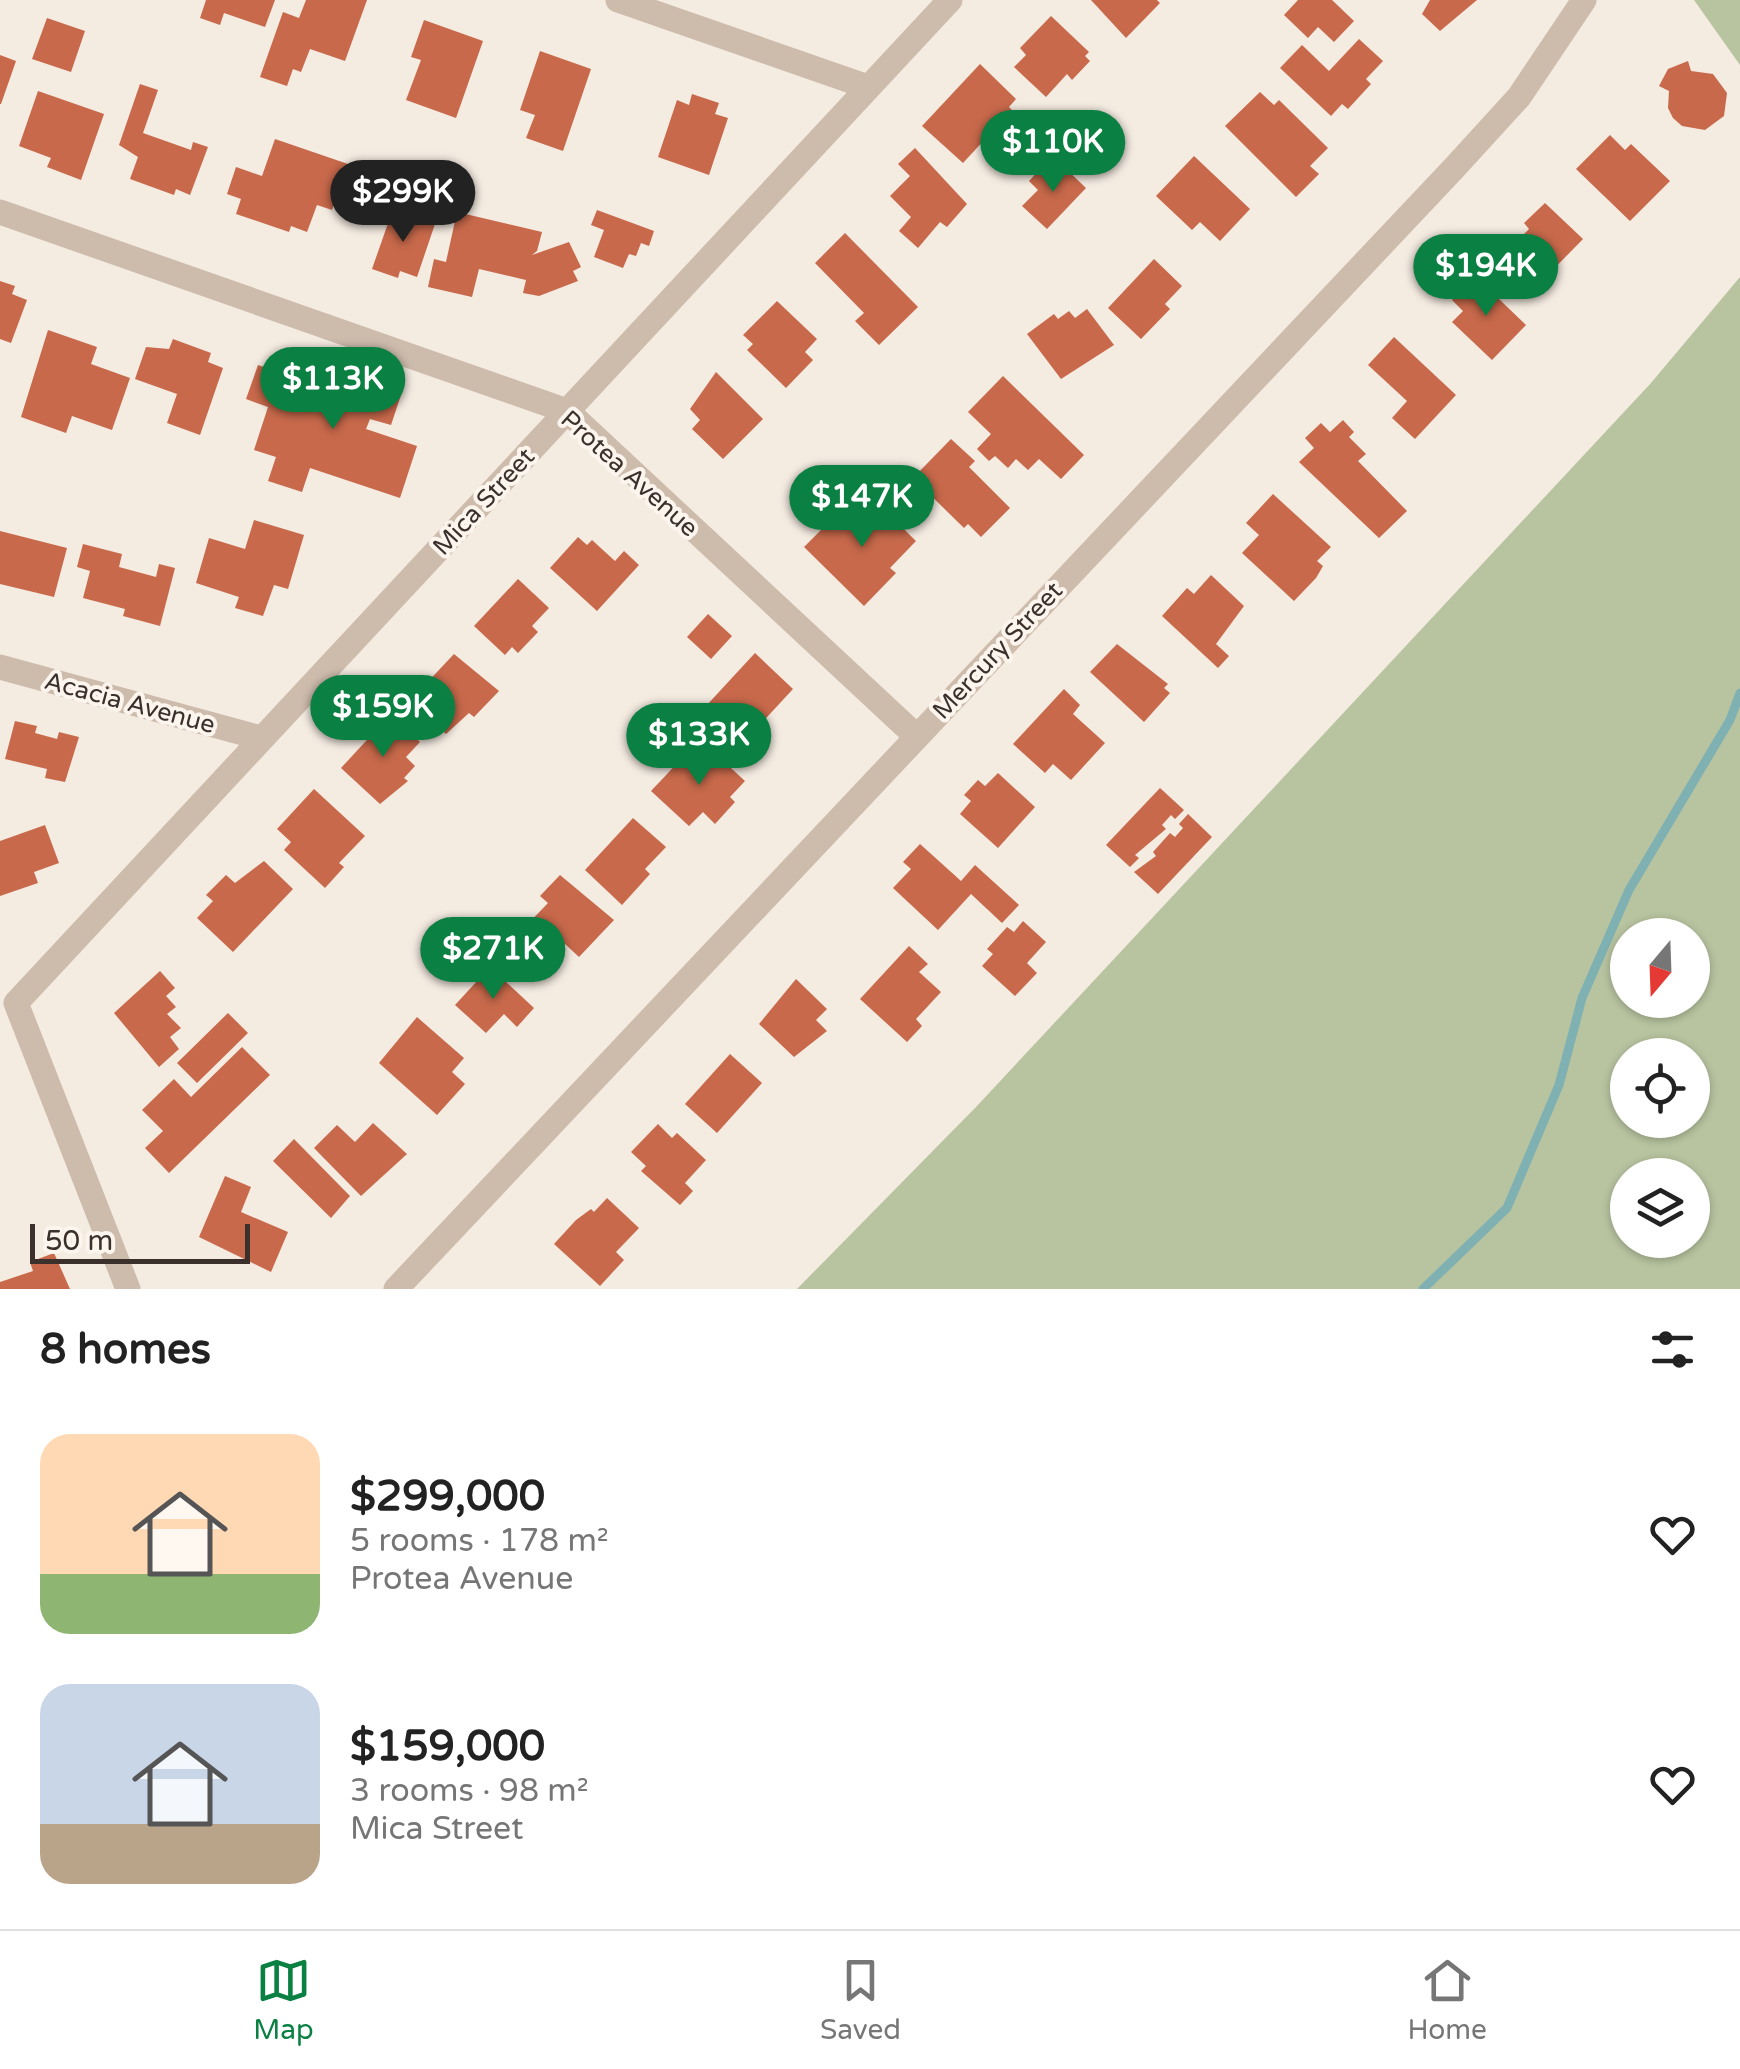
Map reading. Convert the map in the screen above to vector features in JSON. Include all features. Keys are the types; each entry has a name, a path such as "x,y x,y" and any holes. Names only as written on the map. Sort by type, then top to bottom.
{"street":[{"path":"618,0 868,88"},
{"name":"Mica Street","path":"8,1006 950,0"},
{"name":"Mercury Street","path":"396,1289 1506,111 1584,0"},
{"name":"Protea Avenue","path":"0,212 567,411 916,736"},
{"name":"Acacia Avenue","path":"0,667 261,738"},
{"path":"8,1006 128,1289"}],"green space":[{"path":"1694,0 1740,0 1740,65"},
{"path":"1740,277 1740,1289 797,1289 976,1107 1651,383"}],"building":[{"path":"206,0 275,0 265,27 224,13 220,25 200,18"},
{"path":"306,0 367,0 345,61 310,49 301,72 293,69 287,86 260,77 283,12 299,18"},
{"path":"1091,0 1157,0 1160,3 1126,38"},
{"path":"1298,0 1332,0 1354,21 1334,42 1318,27 1308,38 1284,15"},
{"path":"1430,0 1477,0 1440,31 1422,14"},
{"path":"1051,16 1089,52 1085,56 1090,61 1072,80 1067,74 1046,97 1014,67 1026,55 1020,48"},
{"path":"47,18 85,31 71,72 32,59"},
{"path":"424,20 483,41 456,118 406,100 421,60 411,57"},
{"path":"1359,39 1383,61 1366,79 1371,84 1348,109 1342,104 1331,116 1280,68 1302,45 1329,71"},
{"path":"540,51 591,69 563,151 526,138 535,115 520,110"},
{"path":"0,55 16,61 1,104 0,104"},
{"path":"1688,61 1691,71 1713,74 1727,93 1724,116 1705,130 1682,126 1673,118 1668,108 1669,91 1659,86 1668,69"},
{"path":"980,64 1016,99 1009,107 1012,110 963,163 922,126"},
{"path":"140,84 158,90 143,133 191,150 193,142 208,147 190,195 176,189 174,195 130,179 138,157 119,145"},
{"path":"38,91 104,114 81,180 47,167 51,158 19,146"},
{"path":"1260,92 1274,105 1279,100 1328,148 1310,166 1319,174 1296,197 1225,126"},
{"path":"692,94 719,103 715,114 728,118 709,175 658,157 677,100 689,105"},
{"path":"1610,135 1625,150 1631,144 1670,181 1630,221 1576,169"},
{"path":"275,139 348,164 332,210 317,205 307,232 291,226 289,232 236,214 241,199 227,194 236,167 262,176"},
{"path":"915,148 967,204 947,227 940,222 918,248 899,231 911,217 890,196 910,176 898,164"},
{"path":"1194,156 1250,209 1220,241 1200,222 1192,230 1156,196"},
{"path":"1062,165 1086,188 1047,229 1022,206 1038,190 1029,181 1043,166 1052,175"},
{"path":"1545,203 1583,239 1538,285 1505,253 1529,229 1524,223"},
{"path":"393,209 435,224 417,277 400,271 398,278 372,269"},
{"path":"597,210 654,231 649,246 641,243 636,256 629,254 623,268 594,257 604,230 591,225"},
{"path":"457,212 542,232 532,255 569,242 581,267 573,271 578,281 539,296 523,293 526,280 479,269 472,297 428,287 434,259 446,262"},
{"path":"845,233 918,307 879,345 855,321 864,313 815,263"},
{"path":"1154,259 1182,286 1165,304 1170,309 1141,339 1108,308"},
{"path":"1475,276 1526,325 1492,360 1452,322 1463,311 1452,300"},
{"path":"0,281 15,286 12,294 27,300 11,343 0,339"},
{"path":"777,301 817,339 805,352 813,360 786,388 747,350 753,344 743,335"},
{"path":"1087,309 1114,345 1061,379 1027,334 1054,314 1058,319 1069,311 1075,318"},
{"path":"48,330 97,347 91,364 130,378 112,430 72,416 66,433 21,417"},
{"path":"1394,337 1456,395 1415,439 1392,418 1407,401 1368,365"},
{"path":"173,339 211,353 208,362 223,368 200,435 167,423 177,394 135,379 146,347 169,349"},
{"path":"258,365 282,373 278,386 304,394 299,407 314,412 323,384 332,387 337,373 343,375 345,366 404,386 391,425 370,419 366,429 417,446 400,498 310,468 302,492 268,481 276,457 254,450 268,407 246,399"},
{"path":"716,372 763,419 723,459 692,429 700,420 690,409"},
{"path":"1003,376 1084,455 1061,479 1039,459 1028,470 1016,459 1008,468 995,456 989,461 977,449 991,434 968,412"},
{"path":"1343,420 1354,432 1349,437 1366,454 1358,461 1407,511 1379,538 1299,462 1314,448 1305,438 1321,423 1330,432"},
{"path":"951,439 975,461 969,467 1010,508 981,537 968,524 964,528 913,478"},
{"path":"868,494 916,541 890,568 896,573 864,606 804,547 836,515 850,529 866,513 857,505"},
{"path":"1273,494 1331,547 1317,561 1323,566 1316,578 1294,601 1242,553 1259,535 1246,523"},
{"path":"254,520 304,535 288,589 274,585 263,616 235,608 239,597 196,583 209,538 245,549"},
{"path":"0,531 67,548 54,597 0,584"},
{"path":"578,537 587,545 592,540 615,561 624,551 639,565 597,611 550,568"},
{"path":"83,544 122,554 119,567 156,577 159,564 175,568 160,626 123,616 125,609 83,598 90,571 77,567"},
{"path":"1211,575 1244,606 1216,644 1229,656 1218,668 1162,616 1187,588 1194,594"},
{"path":"518,579 549,608 532,626 538,632 518,653 512,647 505,655 474,626"},
{"path":"708,614 732,636 711,659 687,637"},
{"path":"1117,644 1168,684 1164,688 1170,693 1144,722 1090,672"},
{"path":"755,653 793,689 755,730 749,724 737,735 706,706"},
{"path":"454,654 499,691 474,717 469,713 446,734 417,708 429,696 421,689"},
{"path":"1064,689 1080,705 1073,714 1105,743 1071,780 1053,764 1045,773 1013,744"},
{"path":"391,714 420,742 406,757 415,766 404,778 408,781 380,804 341,768"},
{"path":"15,721 37,726 35,733 57,739 59,732 79,737 65,782 45,778 47,769 5,759"},
{"path":"707,746 745,781 730,797 735,802 715,824 703,812 689,826 651,791 685,755 693,762"},
{"path":"998,773 1035,807 998,848 960,814 971,801 964,795 978,780 985,786"},
{"path":"1160,788 1184,810 1175,819 1171,815 1162,825 1166,829 1135,855 1139,858 1130,867 1106,845"},
{"path":"314,789 365,836 339,863 344,867 325,888 284,850 291,842 277,829"},
{"path":"1188,814 1212,837 1158,894 1134,872 1156,856 1153,852 1170,833 1175,837"},
{"path":"633,818 666,847 645,869 650,874 622,905 585,870"},
{"path":"45,825 59,863 34,872 38,883 0,896 0,841"},
{"path":"920,844 961,881 975,865 1019,905 1002,923 971,894 938,930 893,888 911,869 903,862"},
{"path":"264,861 293,889 233,952 197,918 213,901 206,895 226,875 235,883"},
{"path":"560,875 614,920 579,957 565,944 552,958 522,930 548,903 540,896"},
{"path":"1023,921 1046,942 1027,963 1037,973 1015,996 982,966 993,954 987,949 1007,927 1014,932"},
{"path":"909,946 928,964 919,972 941,992 916,1019 922,1026 907,1042 860,999"},
{"path":"490,967 534,1008 517,1027 504,1014 486,1033 455,1005"},
{"path":"160,971 175,988 166,996 176,1007 167,1014 181,1028 170,1037 179,1049 159,1067 114,1013"},
{"path":"796,979 827,1009 816,1020 827,1031 794,1057 759,1024"},
{"path":"228,1013 248,1033 197,1083 177,1063"},
{"path":"417,1017 464,1058 452,1072 465,1084 437,1115 379,1063"},
{"path":"242,1047 270,1075 169,1173 145,1148 163,1131 142,1110 174,1079 191,1097"},
{"path":"730,1054 762,1083 717,1133 685,1104"},
{"path":"373,1123 407,1154 361,1196 314,1148 337,1125 355,1142"},
{"path":"658,1124 672,1138 677,1133 706,1160 685,1183 693,1191 680,1205 641,1171 646,1166 631,1152"},
{"path":"294,1139 350,1196 331,1218 273,1161"},
{"path":"225,1176 251,1187 241,1212 288,1232 271,1272 199,1237"},
{"path":"607,1198 639,1228 616,1252 624,1260 600,1286 554,1244 576,1220 591,1209 594,1212"},
{"path":"54,1253 70,1289 0,1289 0,1282 33,1271 30,1262"}],"waterway":[{"path":"1423,1289 1507,1208 1559,1085 1582,998 1629,890 1730,720 1740,693"}]}
